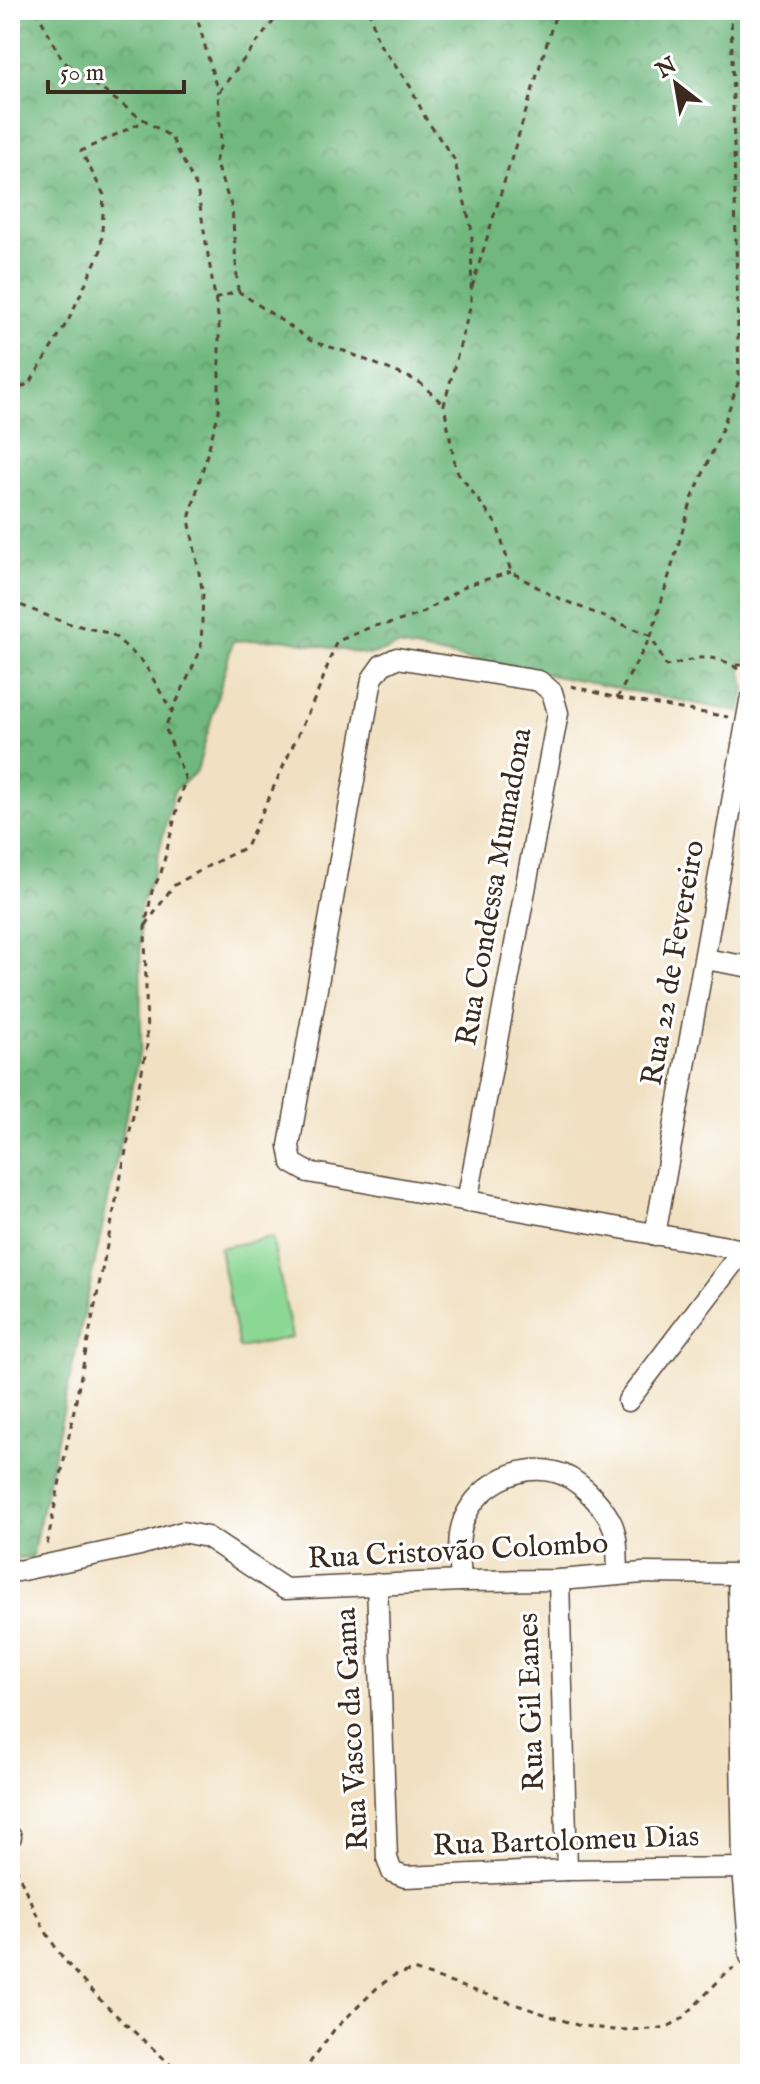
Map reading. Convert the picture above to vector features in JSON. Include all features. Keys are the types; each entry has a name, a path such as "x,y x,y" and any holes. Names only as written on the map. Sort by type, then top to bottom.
{"street":[{"name":"Rua Condessa Mumadona","path":"397,658 539,681 552,692 558,713 467,1202 308,1172 292,1163 289,1146 372,679 382,665 397,658"},
{"name":"Rua 22 de Fevereiro","path":"655,1235 748,711"},
{"path":"705,959 750,967"},
{"path":"467,1202 747,1250 628,1401"},
{"path":"461,1581 459,1542 462,1525 478,1495 507,1476 537,1470 556,1472 570,1478 594,1498 611,1521 618,1575"},
{"name":"Rua Cristovão Colombo","path":"10,1569 18,1571 140,1545 182,1532 207,1537 285,1589 559,1580 744,1567"},
{"path":"744,1567 744,1961"},
{"name":"Rua Gil Eanes","path":"559,1580 567,1870"},
{"name":"Rua Vasco da Gama","path":"377,1584 387,1858 392,1872"},
{"name":"Rua Bartolomeu Dias","path":"392,1872 405,1877 567,1870 743,1868"}],"path":[{"path":"36,10 63,61 171,137 197,188 219,322 219,411 189,519 203,594 201,649 165,727 185,778 161,873 152,891 145,928 147,1046 43,1565"},
{"path":"195,10 218,93 221,144 215,162 232,208 238,291"},
{"path":"218,93 282,10"},
{"path":"369,10 378,42 410,86 426,119 454,159 472,231 471,304 444,405 456,470 497,525 511,572 551,595 651,636 666,666 703,657 750,665"},
{"path":"471,291 557,10"},
{"path":"617,698 651,636 692,499 739,380 731,10"},
{"path":"10,392 30,383 69,319 101,250 104,195 81,151 145,121"},
{"path":"215,299 238,291"},
{"path":"238,291 313,342 418,381 444,405"},
{"path":"145,928 173,886 246,847 320,687 336,642 373,626 420,614 467,585 511,572"},
{"path":"10,601 63,622 112,634 144,663 172,712"},
{"path":"736,665 746,677 750,691"},
{"path":"552,692 567,685 617,698 748,711"},
{"path":"11,1836 11,1855 37,1916 59,1951 106,2007 181,2074"},
{"path":"304,2074 334,2030 379,1986 395,1975 413,1970 577,2025 614,2030 656,2029 682,2019 728,1971 744,1961"}],"green space":[{"path":"10,10 750,10 750,661 740,661 745,689 740,712 399,646 369,655 283,639 233,641 197,771 174,791 154,872 140,907 141,1045 32,1557 10,1559"},
{"path":"272,1237 292,1337 239,1348 219,1248"}]}
